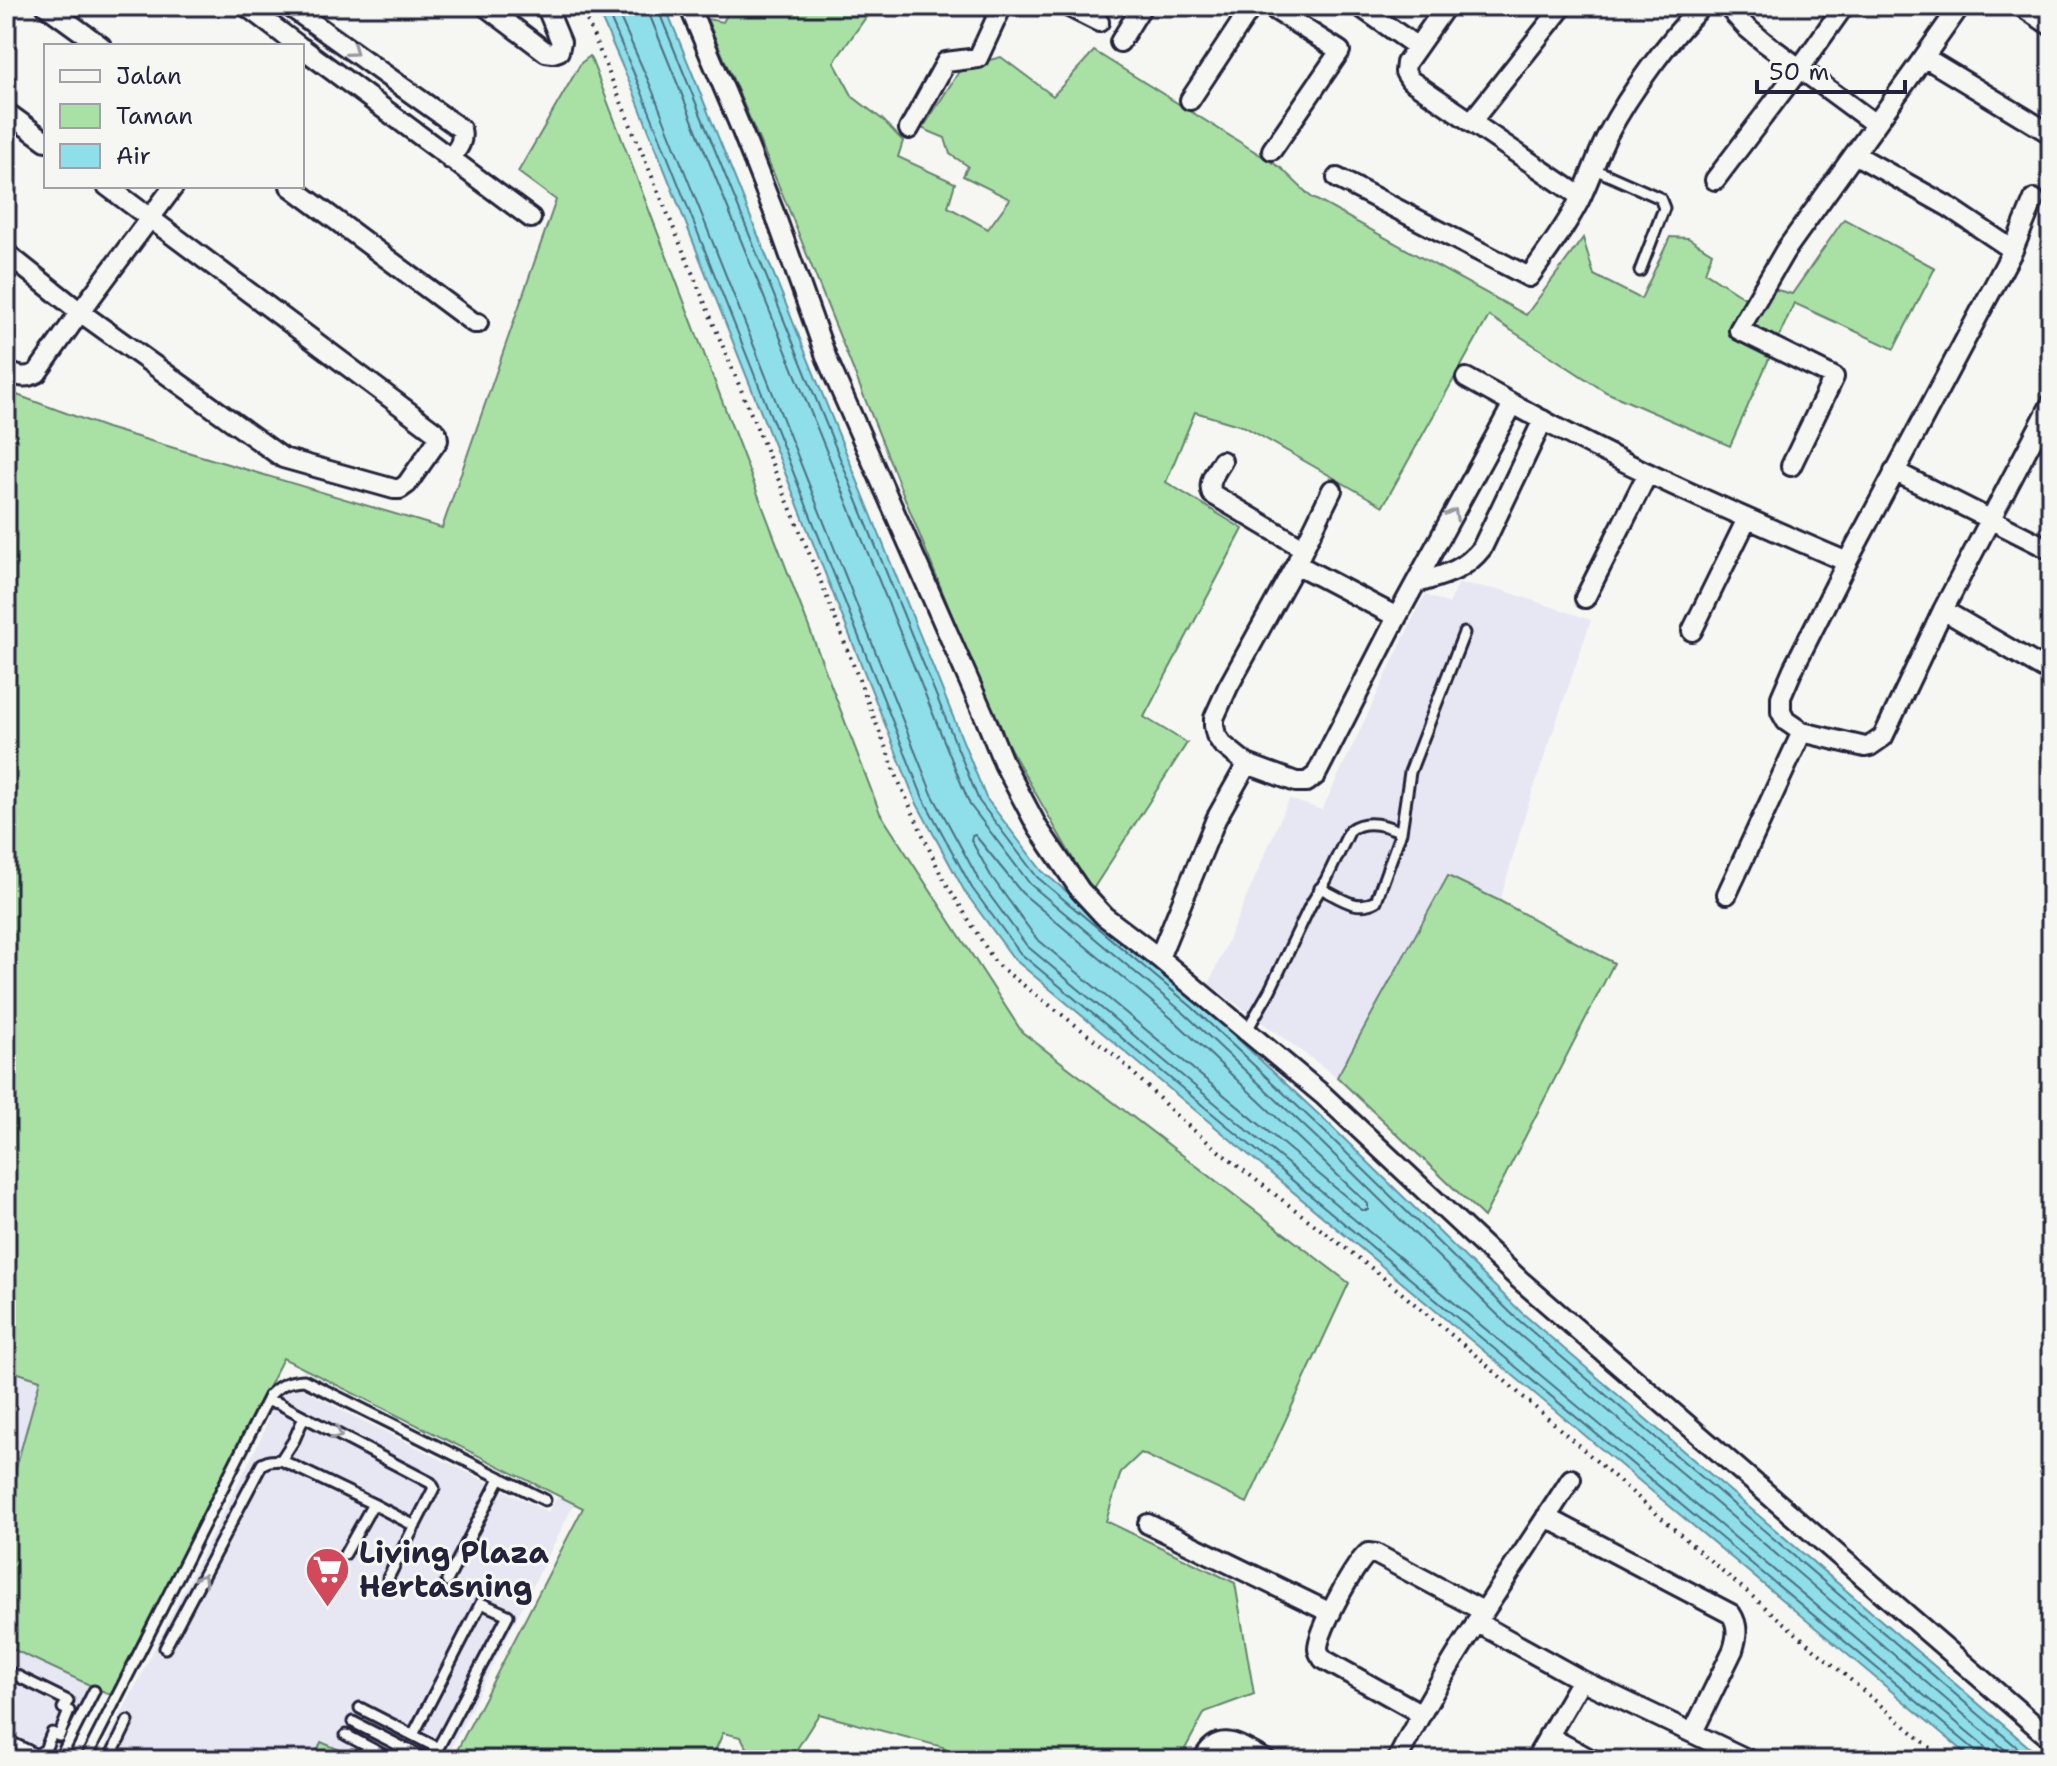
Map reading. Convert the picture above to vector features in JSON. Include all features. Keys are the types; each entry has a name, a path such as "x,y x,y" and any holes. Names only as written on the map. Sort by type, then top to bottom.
{"street":[{"path":"46,6 98,44"},
{"path":"289,6 461,129 461,144 450,159"},
{"path":"485,6 546,52 553,53 559,51 561,42 546,6"},
{"path":"689,6 765,190 827,359 1004,764 1038,828 1080,890 1104,916 1323,1095 1520,1280 2051,1739"},
{"path":"909,129 946,62 978,58 1002,6"},
{"path":"1067,6 1099,22"},
{"path":"1120,42 1142,6"},
{"path":"1190,100 1252,6"},
{"path":"1269,6 1340,51 1272,150"},
{"path":"1359,6 1416,46"},
{"path":"1446,6 1406,63 1405,72 1410,80 1581,197"},
{"path":"1471,122 1563,6"},
{"path":"1337,178 1529,277 1563,231 1626,104 1663,52 1702,6"},
{"path":"1727,6 1746,27 1875,124"},
{"path":"1715,180 1844,6"},
{"path":"1791,466 1834,377 1739,330 1785,251 1960,6"},
{"path":"2021,6 2051,26"},
{"path":"252,8 296,44"},
{"path":"304,50 531,218"},
{"path":"1924,57 2051,134"},
{"path":"6,112 44,140"},
{"path":"1856,155 1949,207 2013,250"},
{"path":"6,253 80,312 283,458 394,489 407,484 438,440 437,433 110,188"},
{"path":"6,370 26,378 37,373 173,188"},
{"path":"293,188 478,323"},
{"path":"2034,199 2013,250 1894,471 1793,669 1781,697 1781,712 1786,721 1802,732 1865,747 1883,737 1989,520 2048,416"},
{"path":"1466,378 1648,473 1847,562"},
{"path":"1332,490 1214,718 1216,735 1222,744 1247,764 1296,782 1307,782 1316,775 1397,617 1513,404"},
{"path":"1417,583 1456,570 1474,558 1482,548 1543,420"},
{"path":"1222,461 1210,483 1212,494 1299,556 1397,617"},
{"path":"1894,471 2051,550"},
{"path":"1585,598 1648,473"},
{"path":"1692,631 1747,519"},
{"path":"1943,610 2051,673"},
{"path":"1727,894 1802,732"},
{"path":"1159,958 1216,819 1247,764"},
{"path":"1397,1760 1420,1713 1480,1616 1571,1479"},
{"path":"1546,1517 1731,1614 1737,1627 1733,1650 1693,1732"},
{"path":"1148,1524 1331,1613"},
{"path":"1420,1713 1323,1659 1318,1651 1331,1613 1358,1562 1368,1553 1376,1554 1480,1616 1581,1680 1749,1760"},
{"path":"1535,1760 1581,1680"},
{"path":"1548,1736 1592,1760"},
{"path":"1203,1760 1213,1745 1220,1741 1229,1742 1266,1760"}],"lane":[{"path":"1592,168 1663,202 1664,208 1640,271"},
{"path":"1320,888 1357,906 1368,906 1376,901 1401,832 1410,772 1464,633"},
{"path":"1247,1030 1350,830 1370,823 1401,832"},
{"path":"85,1760 267,1401 277,1387 290,1381 304,1380 545,1500"},
{"path":"267,1401 278,1403 431,1483 434,1488 388,1578"},
{"path":"281,1460 304,1417"},
{"path":"165,1648 262,1464 281,1460 415,1526"},
{"path":"447,1581 500,1478"},
{"path":"345,1554 373,1504"},
{"path":"413,1735 481,1603 508,1615 438,1748 431,1760 352,1721 359,1708 438,1748"},
{"path":"6,1685 11,1673 68,1701 63,1708 69,1711 59,1736 52,1733 45,1750 36,1755 24,1755 6,1740"},
{"path":"59,1760 94,1691"},
{"path":"109,1760 128,1721"},
{"path":"346,1735 393,1760"}],"path":[{"path":"581,6 817,572 899,782 941,875 996,964 1117,1057 1180,1119 1374,1270 1473,1353 1945,1760"}],"shaded area":[{"path":"1458,584 1502,590 1591,620 1527,808 1500,901 1448,877 1337,1077 1209,984 1289,799 1322,810 1421,602 1426,595 1449,604"},
{"path":"6,1369 40,1379 6,1505"},
{"name":"Living Plaza Hertasning","path":"300,1387 548,1512 558,1496 574,1504 445,1760 363,1760 321,1743 314,1760 98,1760 262,1436 272,1408 281,1395"},
{"path":"16,1651 102,1691 66,1760 6,1760 6,1671"}],"green space":[{"path":"732,6 874,6 834,62 853,97 883,120 903,141 898,157 955,183 948,207 988,229 1010,199 963,176 968,166 950,154 945,138 921,128 962,67 1001,57 1053,96 1094,51 1281,168 1311,197 1526,315 1583,238 1594,275 1641,299 1670,237 1688,238 1712,253 1705,272 1751,302 1762,286 1792,294 1844,219 1935,268 1894,349 1794,303 1730,446 1606,392 1489,316 1383,506 1245,427 1195,412 1166,482 1243,529 1144,717 1187,743 1093,889 994,720 787,205 707,19 723,22"},
{"path":"590,56 880,813 1022,1032 1349,1283 1247,1503 1141,1453 1121,1472 1106,1521 1235,1583 1254,1694 1205,1712 1179,1760 949,1760 943,1747 819,1714 790,1760 760,1759 750,1752 741,1737 723,1733 711,1760 452,1760 583,1508 283,1358 111,1695 6,1646 6,1505 40,1380 6,1369 6,391 107,428 442,528 556,200 518,172 581,63"},
{"path":"1448,876 1614,963 1484,1217 1337,1077"},
{"path":"321,1742 363,1760 314,1760"}],"water":[{"path":"596,6 665,6 986,798 1042,871 1197,1001 1331,1126 1521,1312 2044,1760 1974,1760 1014,959 965,892 916,802 634,93"}],"place":[{"name":"Living Plaza Hertasning","path":"328,1609"}]}
